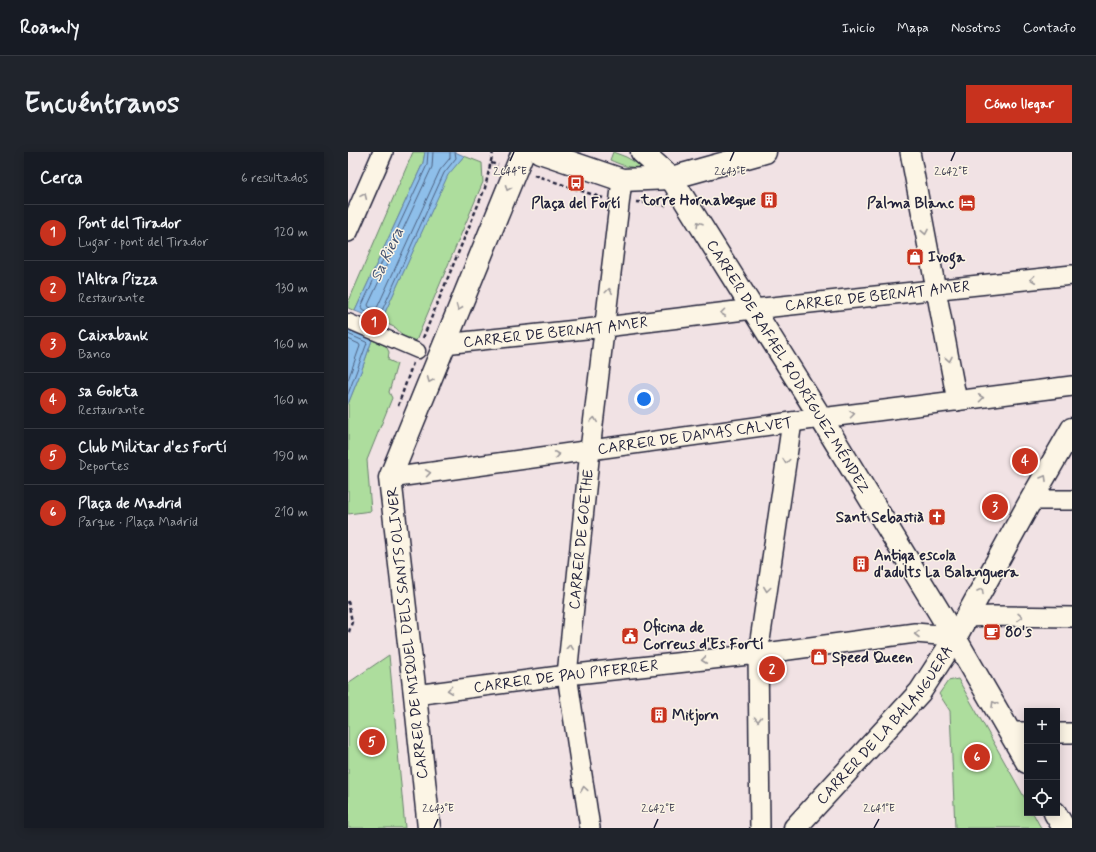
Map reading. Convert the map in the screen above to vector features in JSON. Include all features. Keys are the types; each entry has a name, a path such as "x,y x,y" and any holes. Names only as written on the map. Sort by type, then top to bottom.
{"street":[{"path":"348,232 383,152"},
{"path":"540,152 622,180 671,178 765,152"},
{"path":"642,152 671,178"},
{"path":"910,152 957,401"},
{"name":"CARRER DE MIQUEL DELS SANTS OLIVER","path":"429,828 390,478 519,161"},
{"name":"CARRER DE RAFAEL RODRÍGUEZ MÉNDEZ","path":"671,178 821,418 955,638 1019,732 1024,751"},
{"name":"CARRER DE GOETHE","path":"590,828 567,675 590,450 622,180"},
{"name":"CARRER DE BERNAT AMER","path":"444,344 1072,275"},
{"path":"348,321 418,351"},
{"name":"CARRER DE DAMAS CALVET","path":"390,478 821,418 1072,386"},
{"path":"760,828 758,654 792,422"},
{"name":"CARRER DE LA BALANGUERA","path":"795,828 920,692 955,638 1072,429"},
{"path":"1031,500 1072,500"},
{"path":"967,617 1072,617"},
{"name":"CARRER DE PAU PIFERRER","path":"415,695 567,675 758,654 915,633 955,638"},
{"path":"1060,733 1072,733"},
{"path":"1057,816 1064,828"}],"path":[{"path":"491,163 519,161 542,178 610,200 667,206"},
{"path":"348,601 352,622 348,635"}],"green space":[{"path":"413,152 425,152 423,163 355,311 348,308 348,303"},
{"path":"613,152 626,157 641,167 629,167 610,160"},
{"path":"464,156 482,163 483,182 416,341 403,336 396,328 381,321 448,174"},
{"path":"372,340 386,346 389,352 388,360 397,364 389,392 392,398 367,460 371,511 348,514 348,404"},
{"path":"389,655 405,828 348,828 348,683"},
{"path":"958,679 1024,797 1024,816 1035,816 1041,828 955,828 950,711 939,694 948,681"}],"water":[{"path":"425,152 455,152 464,156 448,175 381,321 355,311 423,163"},
{"path":"348,330 372,340 348,404"}],"waterway":[{"name":"Sa Riera","path":"366,327 373,312"}],"place":[{"name":"Plaça del Fortí","path":"576,183"},
{"name":"torre Hornabeque","path":"769,200"},
{"name":"Palma Blanc","path":"967,203"},
{"name":"Ivoga","path":"915,257"},
{"name":"Pont del Tirador","path":"374,322"},
{"name":"sa Goleta","path":"1025,461"},
{"name":"Caixabank","path":"995,507"},
{"name":"Sant Sebastià","path":"937,517"},
{"name":"Antiga escola d'adults La Balanguera","path":"861,564"},
{"name":"80's","path":"992,632"},
{"name":"Oficina de Correus d'Es Fortí","path":"630,636"},
{"name":"Speed Queen","path":"819,657"},
{"name":"l'Altra Pizza","path":"772,669"},
{"name":"Mitjorn","path":"659,715"},
{"name":"Club Militar d'es Fortí","path":"372,742"},
{"name":"Plaça de Madrid","path":"977,757"}]}
